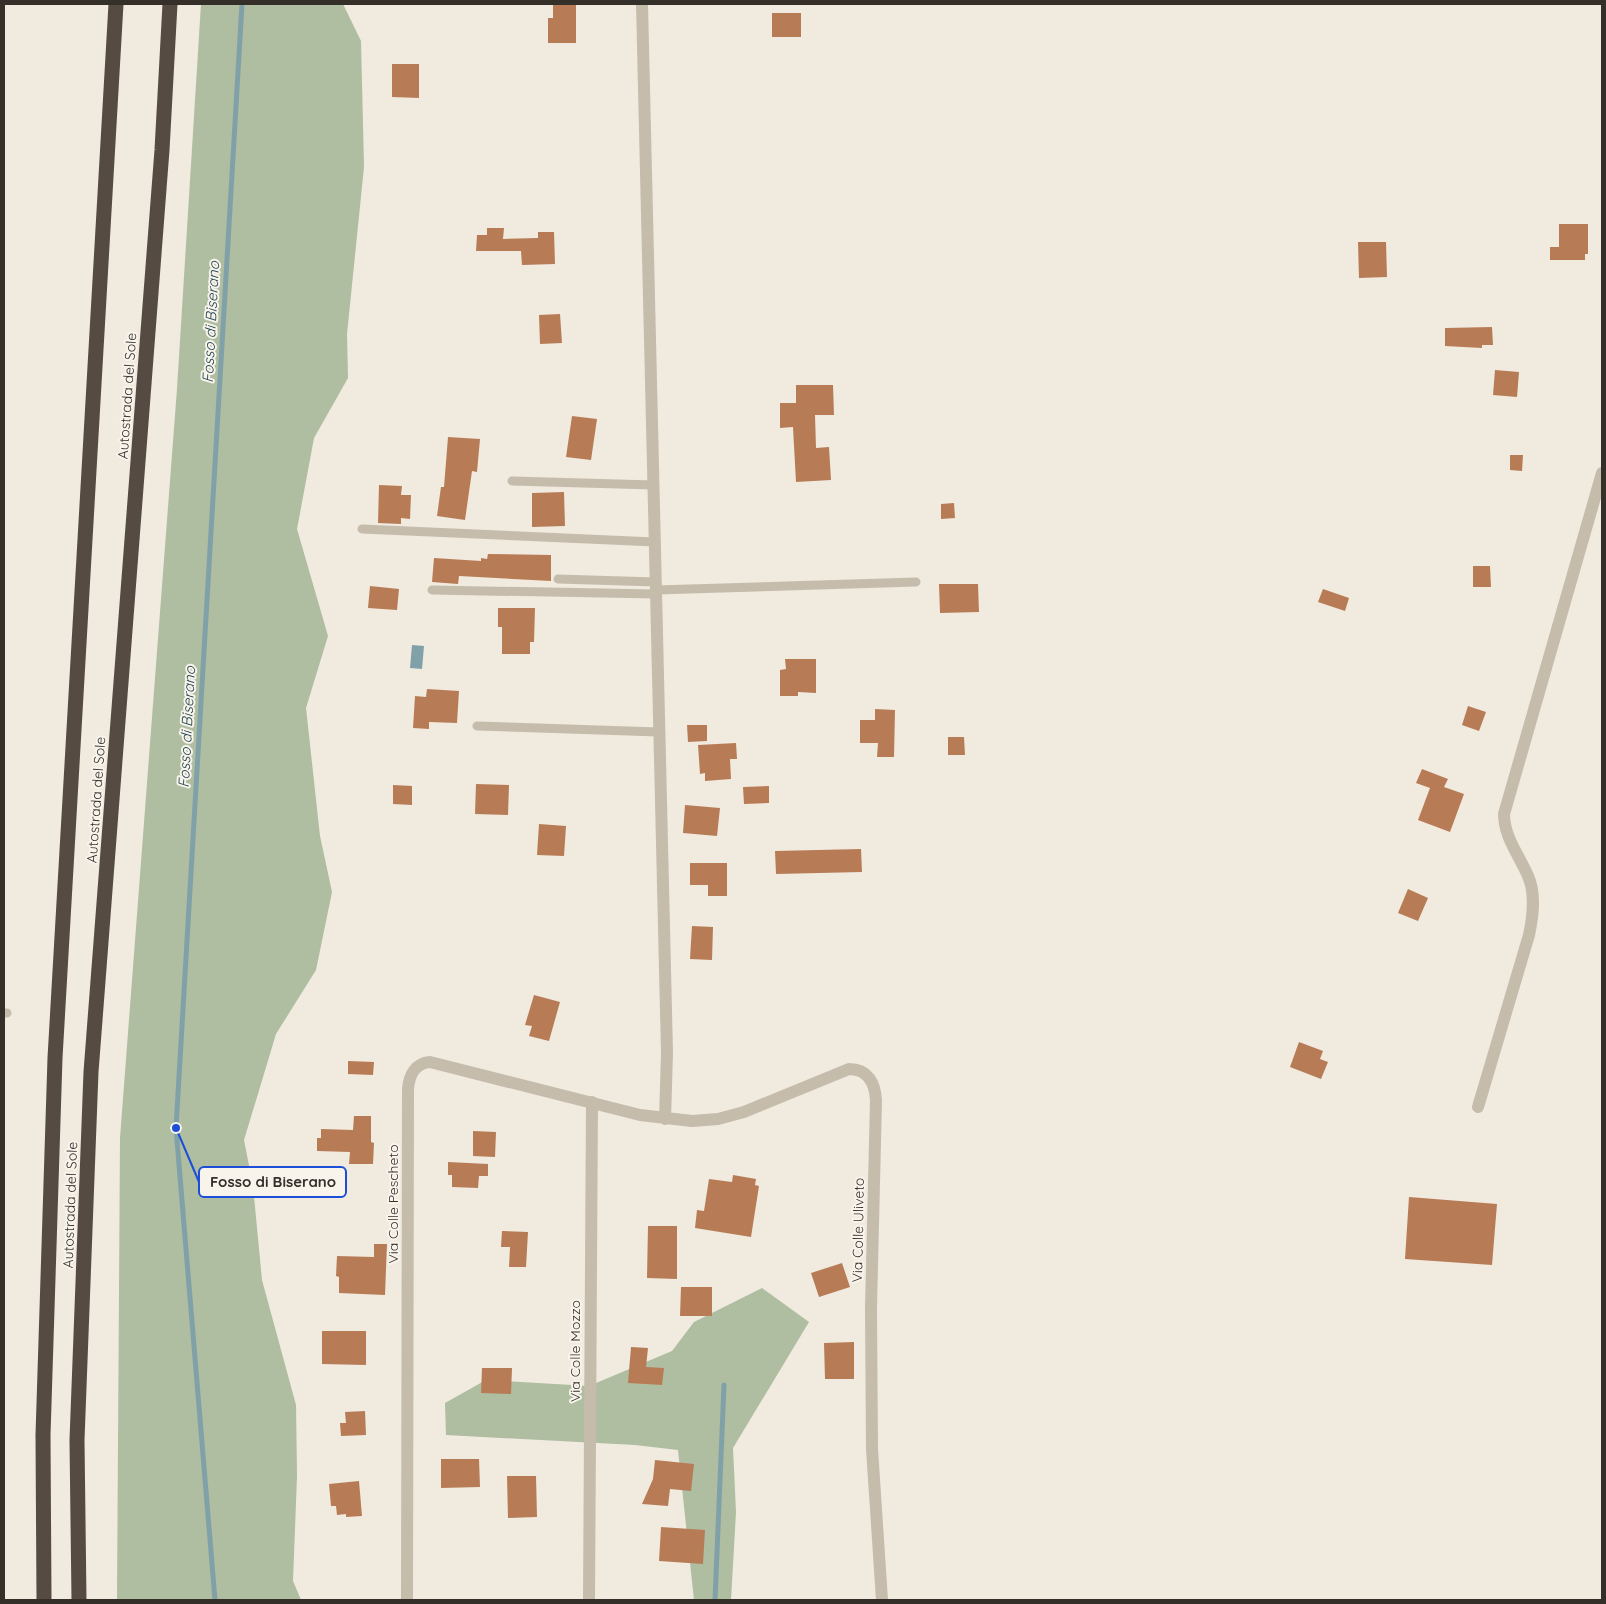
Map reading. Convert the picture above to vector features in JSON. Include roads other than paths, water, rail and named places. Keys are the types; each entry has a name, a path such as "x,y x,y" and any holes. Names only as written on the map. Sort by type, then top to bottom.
{"highway":[{"name":"Autostrada del Sole","path":"44,1600 43,1435 55,1058 116,4"},
{"name":"Autostrada del Sole","path":"79,1600 77,1440 91,1072 162,150 170,4"}],"street":[{"path":"642,4 667,1053 665,1119"},
{"path":"1478,1107 1529,935 1532,917 1531,887 1506,833 1504,824 1506,807 1602,473"},
{"name":"Via Colle Pescheto","path":"407,1600 408,1089 410,1078 415,1069 422,1064 434,1063 665,1119"},
{"name":"Via Colle Uliveto","path":"665,1119 705,1121 744,1112 849,1069 863,1072 872,1080 876,1100 871,1308 872,1449 882,1600"},
{"name":"Via Colle Mozzo","path":"589,1600 592,1102"}],"lane":[{"path":"512,481 654,485"},
{"path":"362,529 655,542"},
{"path":"558,579 656,589"},
{"path":"432,590 656,589 916,582"},
{"path":"477,726 659,732"}],"water":[{"path":"412,645 424,646 422,669 410,668"}],"waterway":[{"name":"Fosso di Biserano","path":"215,1600 176,1128 242,4"},
{"path":"715,1600 724,1385"}],"place":[{"name":"Fosso di Biserano","path":"176,1128"}]}
